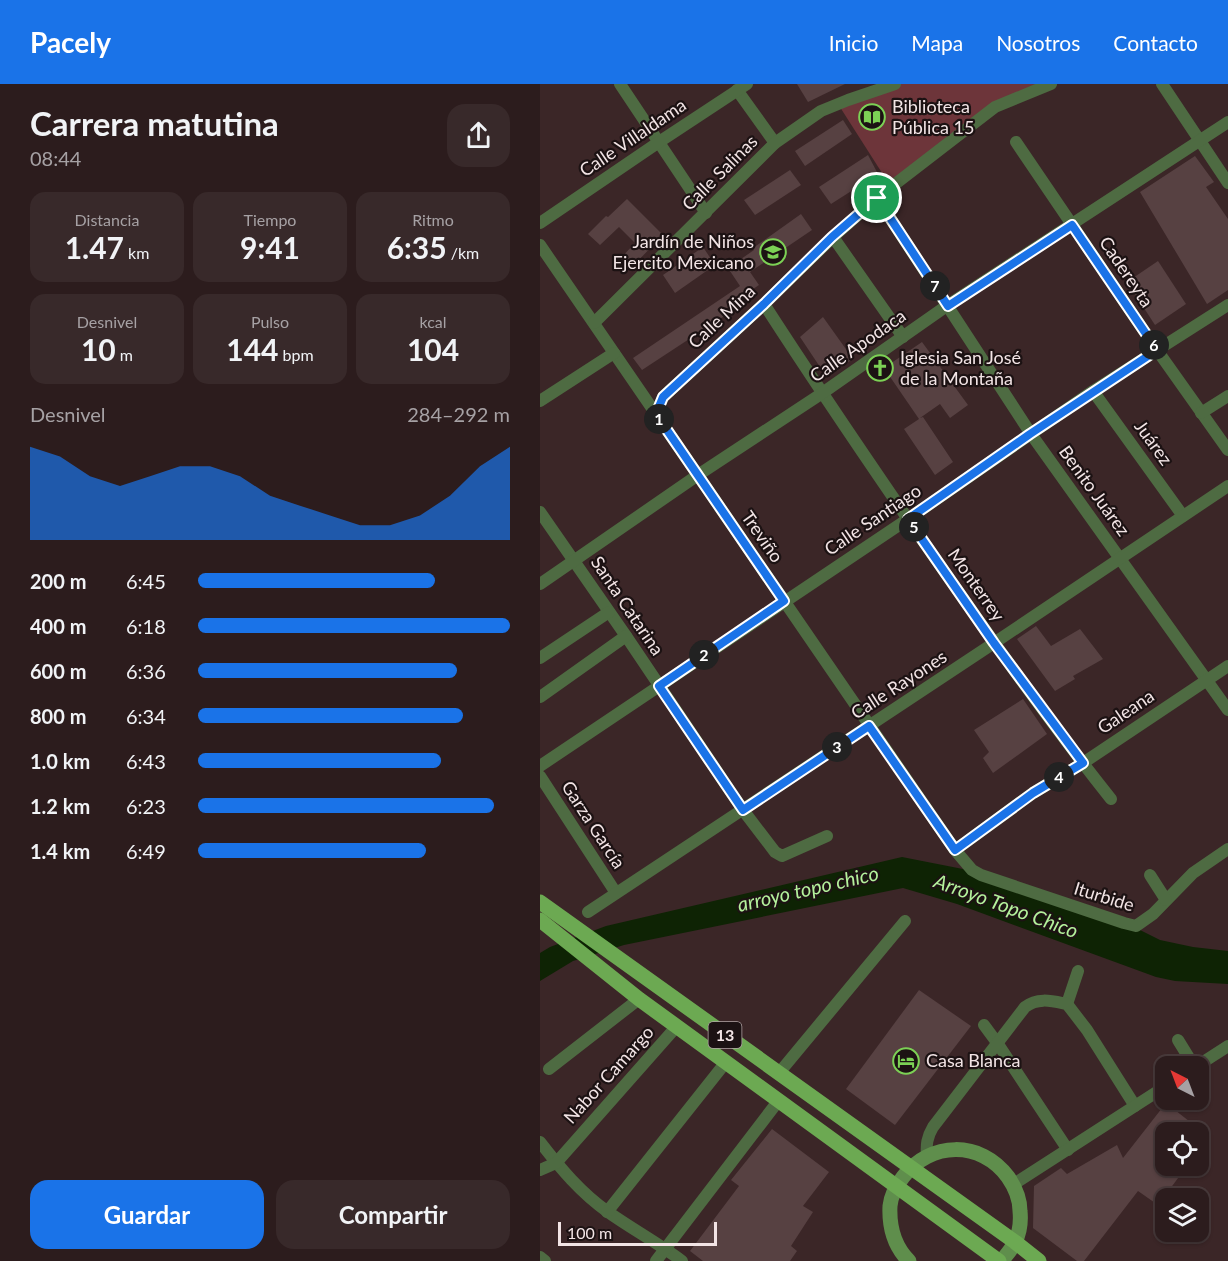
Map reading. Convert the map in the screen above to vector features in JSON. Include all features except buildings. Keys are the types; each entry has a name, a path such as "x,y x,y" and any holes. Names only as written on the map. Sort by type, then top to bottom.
{"main road":[{"name":"13","path":"540,902 1039,1261"},
{"name":"13","path":"540,920 639,999 1000,1261"}],"street":[{"path":"620,84 706,213"},
{"name":"Calle Salinas","path":"594,323 775,143 821,111 895,84"},
{"name":"Calle Mina","path":"656,414 663,397 764,304 832,237 877,198 995,107 1051,84"},
{"path":"1162,84 1228,183"},
{"path":"742,87 775,143"},
{"name":"Calle Villaldama","path":"540,223 742,87"},
{"name":"Calle Apodaca","path":"540,584 948,306 1228,122"},
{"name":"Cadereyta","path":"1016,142 1228,450"},
{"name":"Benito Juárez","path":"877,198 1030,434 1228,710"},
{"path":"832,237 903,337"},
{"name":"Treviño","path":"540,245 955,850"},
{"name":"Monterrey","path":"764,304 821,394 994,643 1111,799"},
{"name":"Calle Santiago","path":"540,766 1094,391 1228,305"},
{"path":"540,401 614,353"},
{"name":"Juárez","path":"1094,391 1183,516"},
{"path":"1201,413 1228,396"},
{"name":"Calle Rayones","path":"588,912 1228,486"},
{"name":"Santa Catarina","path":"540,512 743,810 775,852 782,856 827,836"},
{"path":"540,658 609,612"},
{"path":"540,697 626,636"},
{"name":"Galeana","path":"955,850 1033,793 1083,763 1228,666"},
{"name":"Garza García","path":"540,776 616,893"},
{"name":"Iturbide","path":"955,850 972,870 981,875 1136,926 1153,914 1193,873 1228,849"},
{"path":"1150,875 1166,900"},
{"path":"779,1073 905,921"},
{"path":"1067,1004 1078,972"},
{"path":"549,1069 639,999"},
{"path":"927,1156 926,1144 933,1127 1025,1008 1040,1000 1067,1004 1087,1030 1136,1106"},
{"path":"984,1025 1068,1150"},
{"name":"Nabor Camargo","path":"540,1170 556,1163 677,1026"},
{"path":"1178,1040 1188,1056"},
{"path":"1209,1058 1228,1046"},
{"path":"607,1212 726,1062"},
{"path":"1014,1184 1155,1093"},
{"path":"656,1261 779,1100"},
{"path":"540,1142 580,1189 607,1212 682,1261"},
{"name":"13","path":"909,1261 894,1239 890,1221 891,1203 897,1185 910,1167 927,1156 946,1150 966,1150 986,1156 1002,1168 1014,1184 1020,1203 1021,1223 1015,1242 1000,1261"},
{"path":"540,1257 545,1261"}],"shaded area":[{"path":"897,84 1051,84 995,107 891,187 838,104"}],"water":[{"path":"902,857 973,871 1128,924 1160,940 1228,951 1228,984 1175,981 1156,977 957,904 903,888 624,945 573,961 540,981 540,953 606,926"}],"place":[{"name":"Biblioteca Pública 15","path":"872,117"},
{"name":"Jardín de Niños Ejercito Mexicano","path":"773,252"},
{"name":"Iglesia San José de la Montaña","path":"880,368"},
{"name":"Casa Blanca","path":"906,1061"}],"route":[{"path":"877,198 948,306 1072,225 1157,350 1030,434 908,519 994,643 1083,763 1033,793 955,850 869,726 743,810 659,686 784,601 656,414 663,397 764,304 832,237 877,198"}],"water label":[{"name":"arroyo topo chico","path":"808,889"},
{"name":"Arroyo Topo Chico","path":"1006,906"}]}
